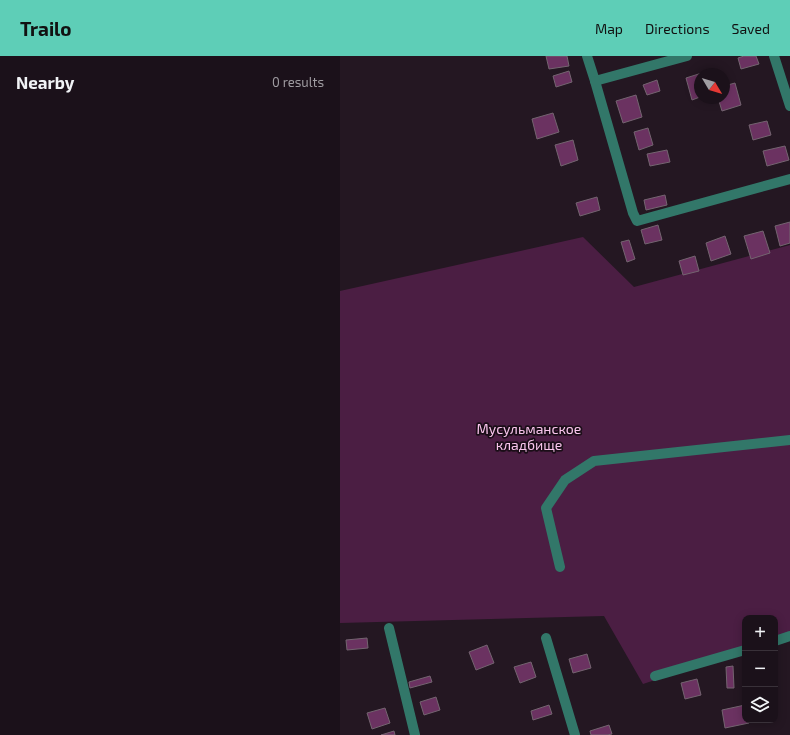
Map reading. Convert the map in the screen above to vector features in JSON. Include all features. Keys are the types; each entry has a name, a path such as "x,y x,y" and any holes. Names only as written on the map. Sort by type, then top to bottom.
{"street":[{"path":"587,56 633,213 637,221 790,179"},
{"path":"595,81 687,56"},
{"path":"774,56 790,106"},
{"path":"560,567 546,508 565,480 594,460 790,440"},
{"path":"389,628 415,735"},
{"path":"778,640 790,636"},
{"path":"546,638 574,735"},
{"path":"655,676 742,651"}],"green space":[{"name":"Мусульманское кладбище","path":"583,237 634,287 790,245 790,635 778,639 778,615 742,615 742,651 643,684 604,616 340,623 340,291"}],"building":[{"path":"546,56 567,56 569,66 549,69"},
{"path":"744,56 756,56 759,64 741,69 738,58"},
{"path":"569,71 572,82 556,87 553,76"},
{"path":"694,75 694,99 692,100 686,78"},
{"path":"657,80 660,91 647,95 643,85"},
{"path":"735,83 741,105 722,111 720,104 730,104 730,84"},
{"path":"636,95 642,117 623,123 616,101"},
{"path":"553,113 559,132 537,139 532,119"},
{"path":"767,121 771,135 753,140 749,125"},
{"path":"648,128 653,145 639,150 634,132"},
{"path":"573,140 578,160 561,166 555,145"},
{"path":"785,146 789,160 767,166 763,151"},
{"path":"667,150 670,162 650,166 647,154"},
{"path":"665,195 667,205 646,210 644,200"},
{"path":"597,197 600,210 580,216 576,203"},
{"path":"790,222 790,243 780,246 775,226"},
{"path":"658,225 662,240 645,244 641,230"},
{"path":"763,231 770,253 751,259 744,236"},
{"path":"725,236 731,254 711,261 706,243"},
{"path":"629,240 635,259 627,262 621,242"},
{"path":"695,256 699,271 683,275 679,261"},
{"path":"367,638 368,648 347,650 346,640"},
{"path":"487,645 494,663 476,670 469,652"},
{"path":"587,654 591,668 573,673 569,659"},
{"path":"531,662 536,677 520,683 514,667"},
{"path":"733,666 734,688 727,688 726,667"},
{"path":"430,676 432,682 410,688 409,682"},
{"path":"697,679 701,695 685,699 681,683"},
{"path":"436,697 440,710 424,715 420,702"},
{"path":"549,705 552,714 533,720 531,711"},
{"path":"742,706 742,723 749,723 725,728 722,710"},
{"path":"385,708 390,723 372,729 367,713"},
{"path":"609,725 612,734 591,735 590,731"},
{"path":"394,731 395,735 381,735"}]}
